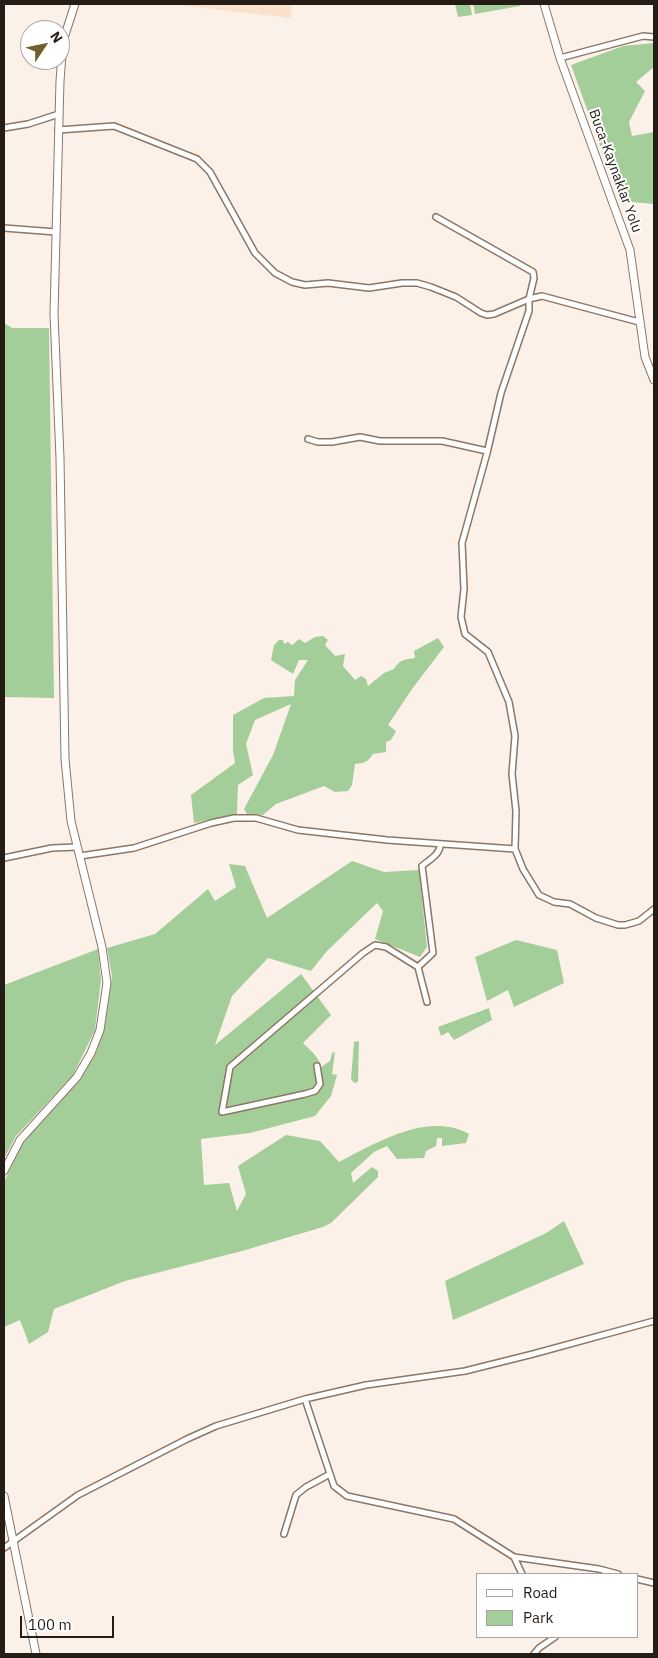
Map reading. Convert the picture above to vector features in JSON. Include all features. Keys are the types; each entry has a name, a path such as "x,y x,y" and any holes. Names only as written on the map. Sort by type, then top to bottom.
{"street":[{"path":"4,1171 20,1140 76,1077 91,1053 100,1030 107,983 102,947 71,821 65,759 60,458 54,314 58,130 63,41 75,4"},
{"name":"Buca-Kaynaklar Yolu","path":"544,4 560,58 630,250 645,357 654,380"},
{"path":"560,58 643,36 654,37"},
{"path":"4,128 28,124 59,114"},
{"path":"58,130 114,126 198,159 210,172 255,253 275,273 292,282 306,285 328,283 369,288 402,283 417,284 431,287 456,297 487,315 542,296 639,322"},
{"path":"436,217 533,272 534,278 529,299 529,311 500,393 487,452 462,544 464,589 460,617 465,634 488,652 509,702 515,736 512,774 516,811 515,849 523,869 539,895 554,902 570,904 596,918 618,925 625,925 639,920 654,909"},
{"path":"4,228 56,232"},
{"path":"308,439 332,442 360,437 380,441 442,441 487,452"},
{"path":"80,856 134,848 211,823 234,818 256,818 298,830 387,840 515,849"},
{"path":"418,967 433,953 422,866 438,853 440,844"},
{"path":"4,858 52,848 77,846"},
{"path":"317,1066 320,1084 315,1091 222,1112 230,1068 363,953 376,945 386,946 418,967 427,1002"},
{"path":"4,1548 78,1495 216,1426 305,1399 366,1385 465,1371 654,1321"},
{"path":"305,1399 334,1486 347,1496 454,1519 514,1557 613,1573"},
{"path":"284,1534 296,1495 306,1487 330,1474"},
{"path":"4,1496 36,1654"},
{"path":"514,1557 522,1573"},
{"path":"638,1579 654,1584"},
{"path":"534,1654 554,1638"}],"shaded area":[{"path":"169,4 292,4 290,18"}],"green space":[{"path":"455,4 470,4 472,15 458,17"},
{"path":"473,4 520,4 520,6 475,14"},
{"path":"654,43 654,67 636,82 645,91 629,122 632,136 654,132 654,204 620,201 571,65 623,46"},
{"path":"4,323 12,328 49,328 54,698 4,697"},
{"path":"323,636 328,640 325,645 335,656 345,654 343,666 355,680 361,676 366,679 368,686 384,673 394,669 400,662 415,658 414,651 438,638 444,647 388,725 396,731 391,740 386,742 386,752 373,754 366,762 355,764 352,785 348,791 335,792 324,786 276,804 263,815 247,814 244,809 273,755 291,704 255,720 246,744 253,775 238,785 237,814 194,823 191,795 235,763 233,715 264,698 294,696 295,680 308,660 299,660 293,674 271,660 274,645 279,640 283,640 284,644 288,642 292,645 299,639 305,643 315,637"},
{"path":"352,861 384,872 419,870 427,947 420,957 375,939 383,911 377,903 327,951 311,971 268,958 232,996 215,1045 301,974 331,1015 303,1043 317,1057 321,1067 330,1061 332,1053 335,1052 332,1074 337,1075 331,1096 315,1116 250,1133 201,1139 204,1185 229,1183 237,1211 246,1194 238,1166 286,1135 320,1141 339,1162 369,1146 402,1132 420,1128 437,1126 453,1128 469,1134 466,1143 442,1146 442,1138 437,1138 436,1146 426,1151 424,1158 397,1159 387,1146 374,1152 351,1173 353,1183 372,1167 378,1171 378,1177 331,1223 323,1227 242,1251 125,1281 54,1309 48,1332 29,1344 20,1320 4,1327 4,1182 23,1142 81,1078 97,1051 108,1007 112,976 107,948 155,934 208,889 215,901 236,887 229,864 245,866 267,918"},
{"path":"516,940 557,950 564,983 514,1007 508,990 487,1001 475,957"},
{"path":"98,949 101,980 95,1030 73,1075 16,1136 4,1159 4,985"},
{"path":"489,1008 492,1020 454,1040 448,1032 441,1036 438,1027"},
{"path":"359,1041 358,1082 354,1083 351,1079 354,1042"},
{"path":"564,1221 584,1264 453,1320 445,1281 546,1233"}]}
